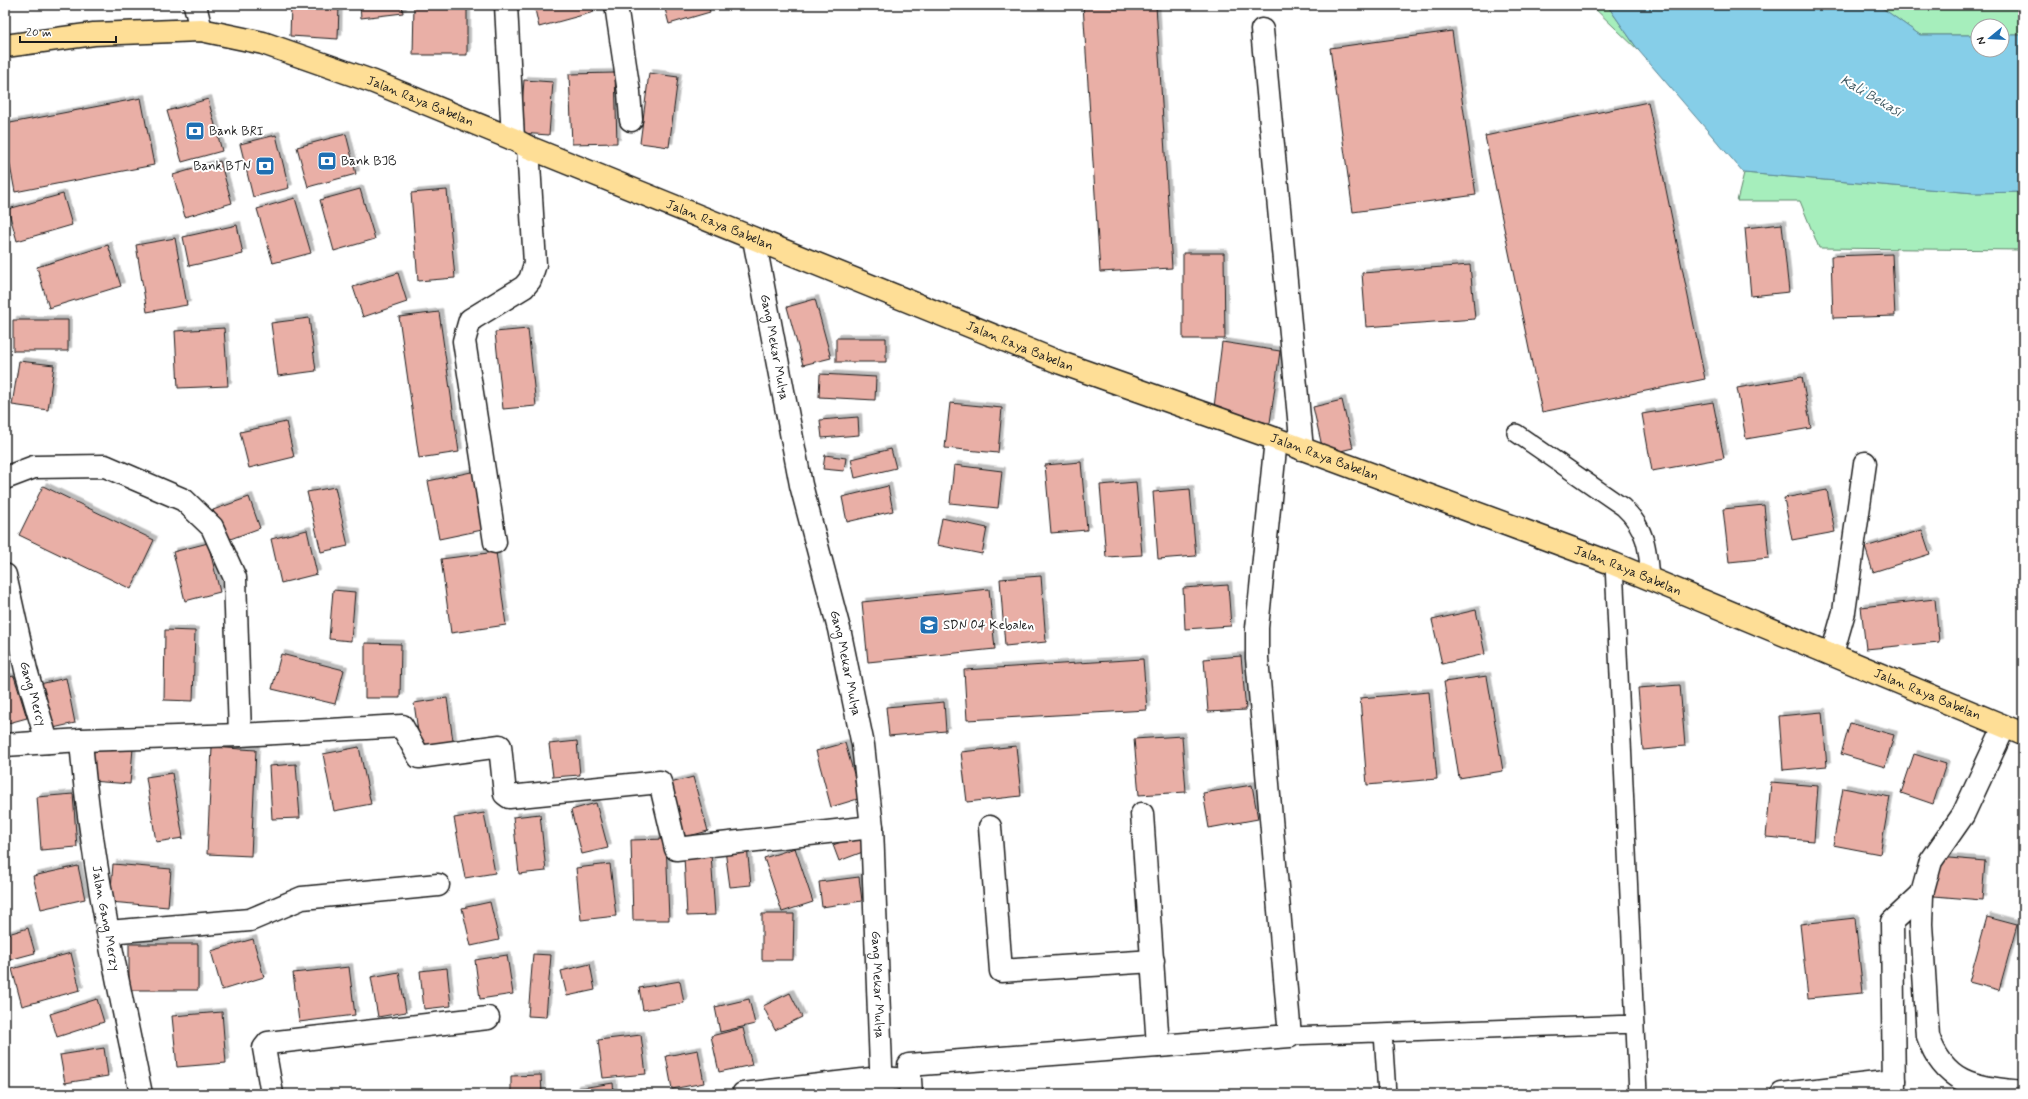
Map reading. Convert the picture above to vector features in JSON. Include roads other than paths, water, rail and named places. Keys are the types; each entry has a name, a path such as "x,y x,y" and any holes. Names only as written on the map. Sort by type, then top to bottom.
{"main road":[{"name":"Jalan Raya Babelan","path":"5,46 94,34 201,30 263,43 374,82 754,239 1061,363 1276,439 1614,564 2014,730"}],"street":[{"path":"196,5 201,30"},
{"path":"495,542 464,341 470,320 524,287 530,280 535,264 520,143 506,5"},
{"path":"616,5 630,92 631,120"},
{"path":"1262,30 1302,449"},
{"name":"Gang Mekar Mulya","path":"754,239 801,485 839,629 863,745 872,827 881,1086"},
{"path":"743,1094 881,1086 910,1087 909,1065 1290,1036 1257,658 1257,628 1276,439"},
{"path":"1832,654 1844,612 1865,463"},
{"path":"5,478 34,467 105,466 184,500 212,527 235,578 240,735"},
{"name":"Gang Mercy","path":"5,575 26,670 47,742"},
{"path":"5,745 81,740 240,735 402,726 419,757 500,746 505,794 509,797 660,782 676,849 872,827"},
{"path":"2014,730 1963,815 1931,861 1922,894 1921,924 1928,1036 1933,1049 1945,1067 1962,1081 1979,1087 2023,1092"},
{"name":"Jalan Gang Merzy","path":"81,740 86,796 108,932 140,1094"},
{"path":"1142,814 1158,1046"},
{"path":"990,827 1002,970 1153,961"},
{"path":"108,932 250,920 302,898 438,885"},
{"path":"1782,1094 1894,1088 1892,922 1922,894"},
{"path":"272,1094 264,1048 268,1044 488,1018"}],"lane":[{"path":"1516,433 1623,507 1632,516 1640,527 1645,540 1650,580"},
{"path":"1614,564 1638,1094"},
{"path":"1290,1036 1635,1024"},
{"path":"1383,1033 1387,1094"}],"water":[{"name":"Kali Bekasi","path":"1607,5 1878,5 1920,35 1970,35 1970,58 2010,58 2010,35 2023,35 2023,192 1974,193 1744,173 1639,51"}],"place":[{"name":"Bank BRI","path":"195,131"},
{"name":"Bank BJB","path":"327,161"},
{"name":"Bank BTN","path":"265,166"},
{"name":"SDN 04 Kebalen","path":"929,625"}]}
